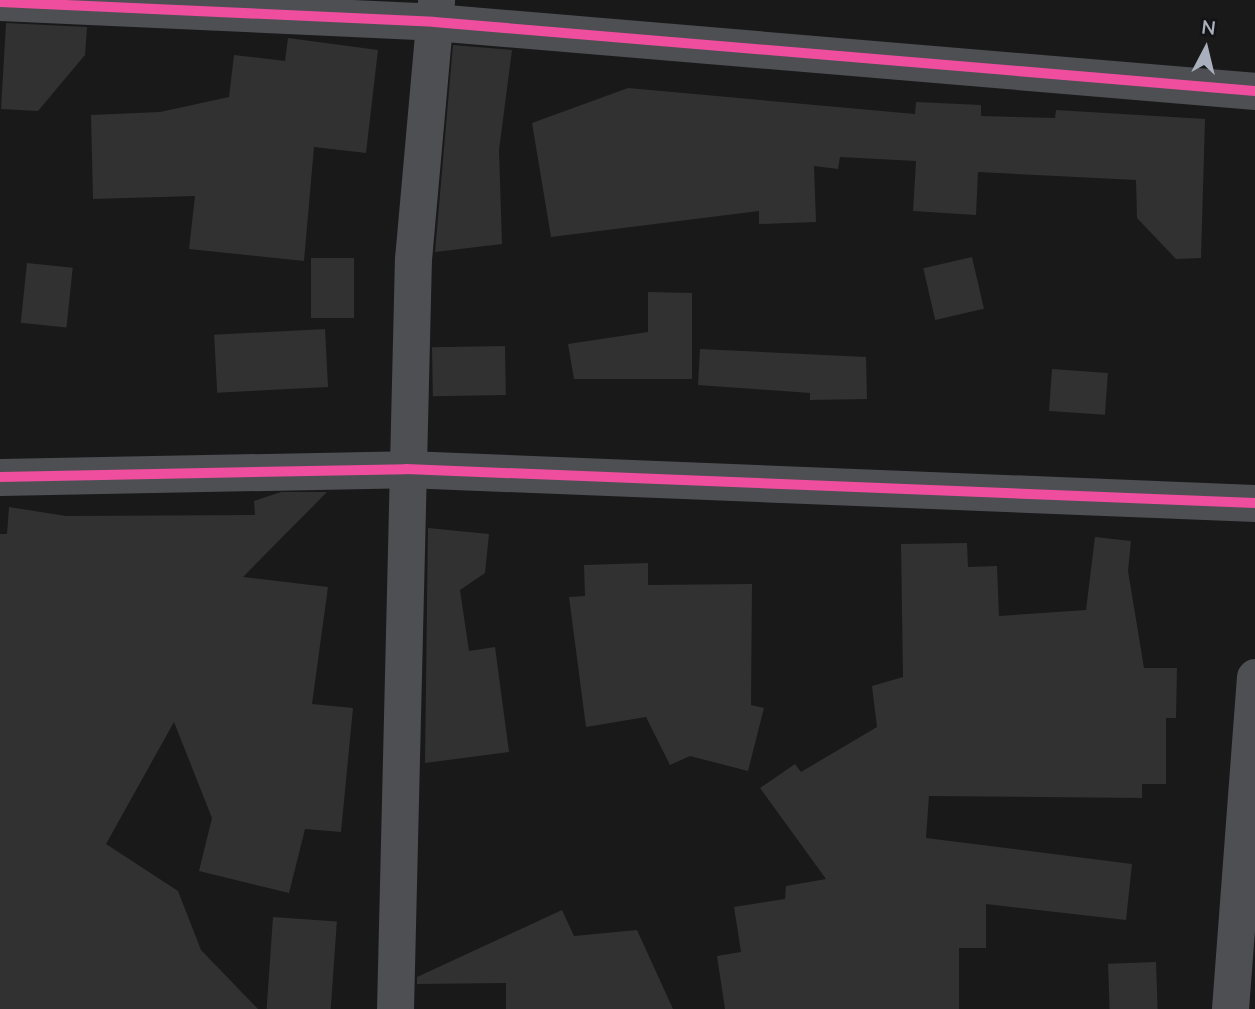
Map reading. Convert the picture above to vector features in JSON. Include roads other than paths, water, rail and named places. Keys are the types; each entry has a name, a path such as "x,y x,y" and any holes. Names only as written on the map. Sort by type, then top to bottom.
{"street":[{"path":"0,2 435,11 1255,91"},
{"path":"395,1009 413,259 435,11"},
{"path":"0,477 406,469 1255,503"},
{"path":"1230,1009 1255,677"}]}
